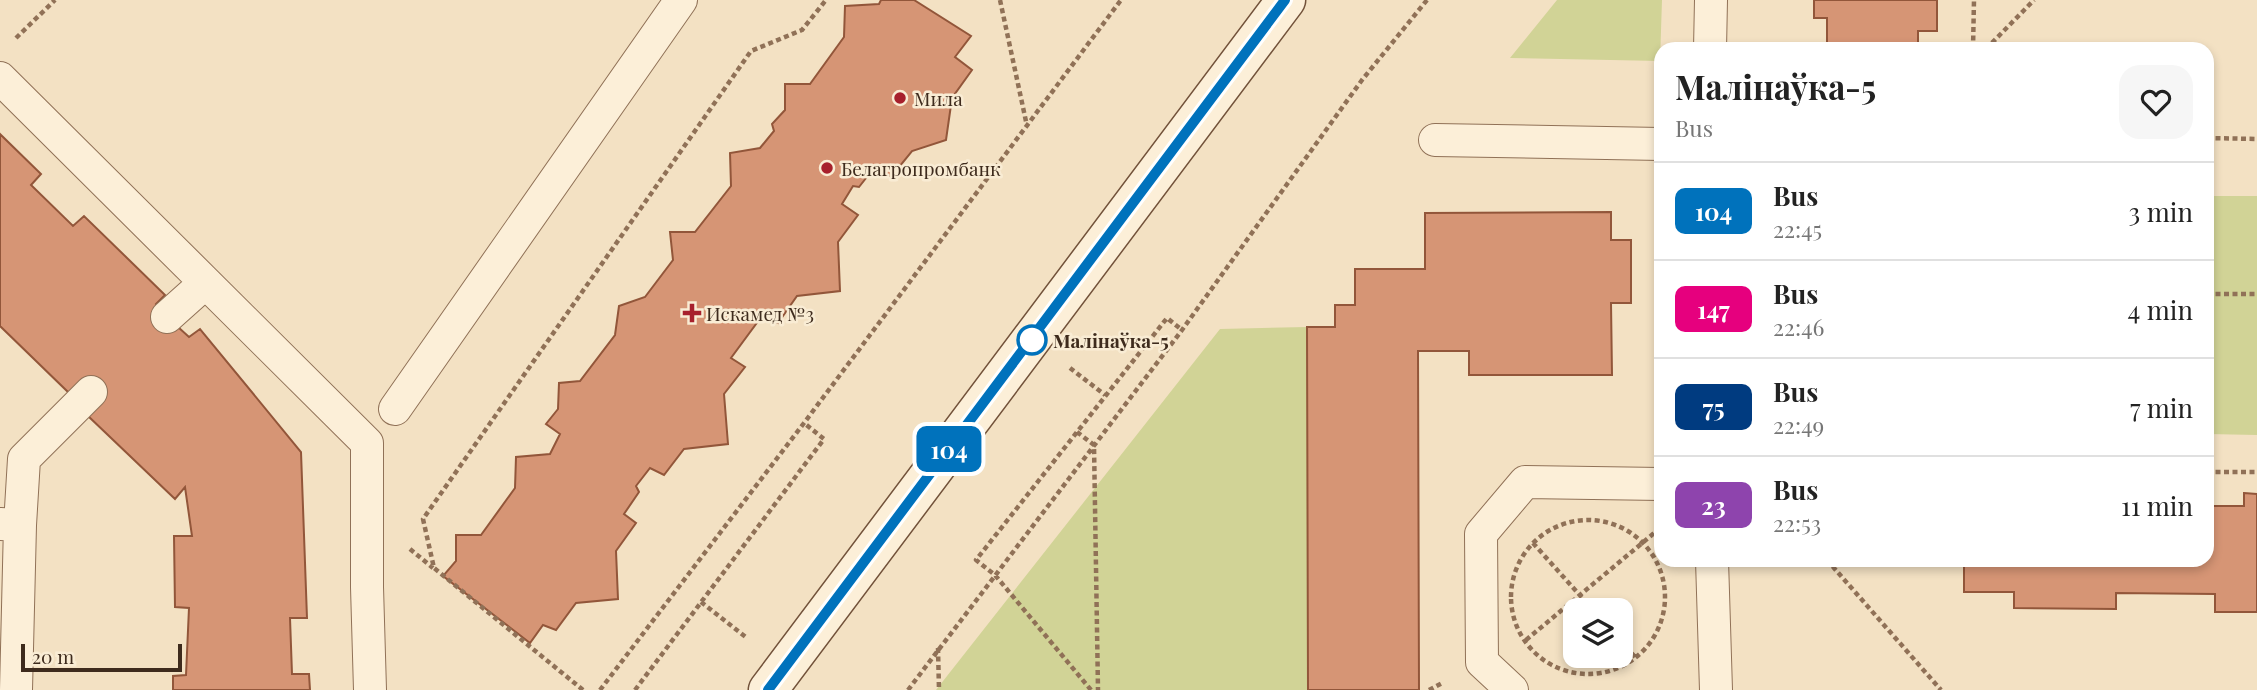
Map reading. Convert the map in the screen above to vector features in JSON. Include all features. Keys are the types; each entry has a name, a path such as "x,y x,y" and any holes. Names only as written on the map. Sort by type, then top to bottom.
{"main road":[{"path":"777,679 1286,0"}],"lane":[{"path":"396,409 681,0"},
{"path":"1710,42 1711,0"},
{"path":"0,78 367,443 370,690"},
{"path":"1436,140 1654,144"},
{"path":"167,317 205,282"},
{"path":"16,690 10,524 24,458 91,391"},
{"path":"1512,690 1482,662 1481,534 1525,482 1654,484"},
{"path":"1712,567 1716,690"}],"path":[{"path":"9,44 55,0"},
{"path":"583,690 434,568 423,519 751,51 802,30 827,0"},
{"path":"1000,0 1027,126"},
{"path":"600,690 1121,0"},
{"path":"908,690 1182,330 1362,80 1427,0"},
{"path":"1973,42 1974,0"},
{"path":"1993,42 2034,0"},
{"path":"2214,138 2257,139"},
{"path":"2214,294 2257,294"},
{"path":"1091,690 996,575 976,559 1167,318 1182,330"},
{"path":"635,690 824,439 804,423"},
{"path":"1077,432 1094,445"},
{"path":"1094,445 1098,690"},
{"path":"2214,471 2257,472"},
{"path":"1654,556 1644,542 1623,527 1600,520 1576,520 1553,528 1533,542 1517,565 1511,591 1513,618 1525,642 1544,660 1568,672 1595,675 1621,668 1643,652 1657,633 1665,610 1665,585 1660,567"},
{"path":"1482,662 1525,642 1654,533"},
{"path":"1533,542 1583,598"},
{"path":"1833,567 1941,690"},
{"path":"701,602 777,679"},
{"path":"939,647 939,690"},
{"path":"1633,655 1636,658"}],"green space":[{"path":"1557,0 1662,0 1661,42 1654,42 1654,61 1510,58"},
{"path":"2214,196 2257,196 2257,435 2214,434"},
{"path":"1307,327 1308,690 936,690 1220,329"}],"building":[{"path":"881,0 914,0 971,36 955,57 972,70 952,98 946,140 912,151 891,177 874,168 859,187 853,186 842,204 858,215 838,242 840,291 797,296 778,323 762,316 731,358 745,367 724,394 728,444 684,449 664,475 650,468 636,486 639,492 624,514 636,523 616,551 618,599 576,603 556,630 543,625 530,643 443,576 456,561 456,535 481,535 515,488 516,457 550,454 560,434 546,424 558,409 559,383 580,381 615,335 619,306 645,297 673,260 670,232 695,232 731,186 730,153 760,148 774,131 772,124 785,110 785,84 810,84 844,37 845,6 879,4"},
{"path":"1814,0 1937,0 1937,31 1918,31 1918,42 1827,42 1827,18 1814,18"},
{"path":"0,134 41,174 31,185 73,226 84,216 165,295 156,304 189,337 200,329 301,452 307,618 290,618 292,674 309,674 310,690 173,690 173,676 186,675 189,608 175,607 174,536 192,536 185,487 175,499 87,415 69,393 0,326"},
{"path":"1611,212 1611,240 1631,240 1631,303 1611,303 1612,375 1469,375 1469,351 1418,351 1419,690 1308,690 1307,327 1335,327 1335,305 1355,305 1355,269 1425,269 1425,213"},
{"path":"2244,493 2257,494 2257,612 2215,612 2215,594 2116,593 2116,609 2014,608 2014,592 1964,592 1964,567 2214,567 2214,506 2244,506"}],"bus line":[{"name":"104","path":"768,690 1285,0"}],"place":[{"name":"Мила","path":"900,98"},
{"name":"Белагропромбанк","path":"827,168"},
{"name":"Искамед №3","path":"692,313"},
{"name":"Малінаўка-5","path":"1032,340"}]}
